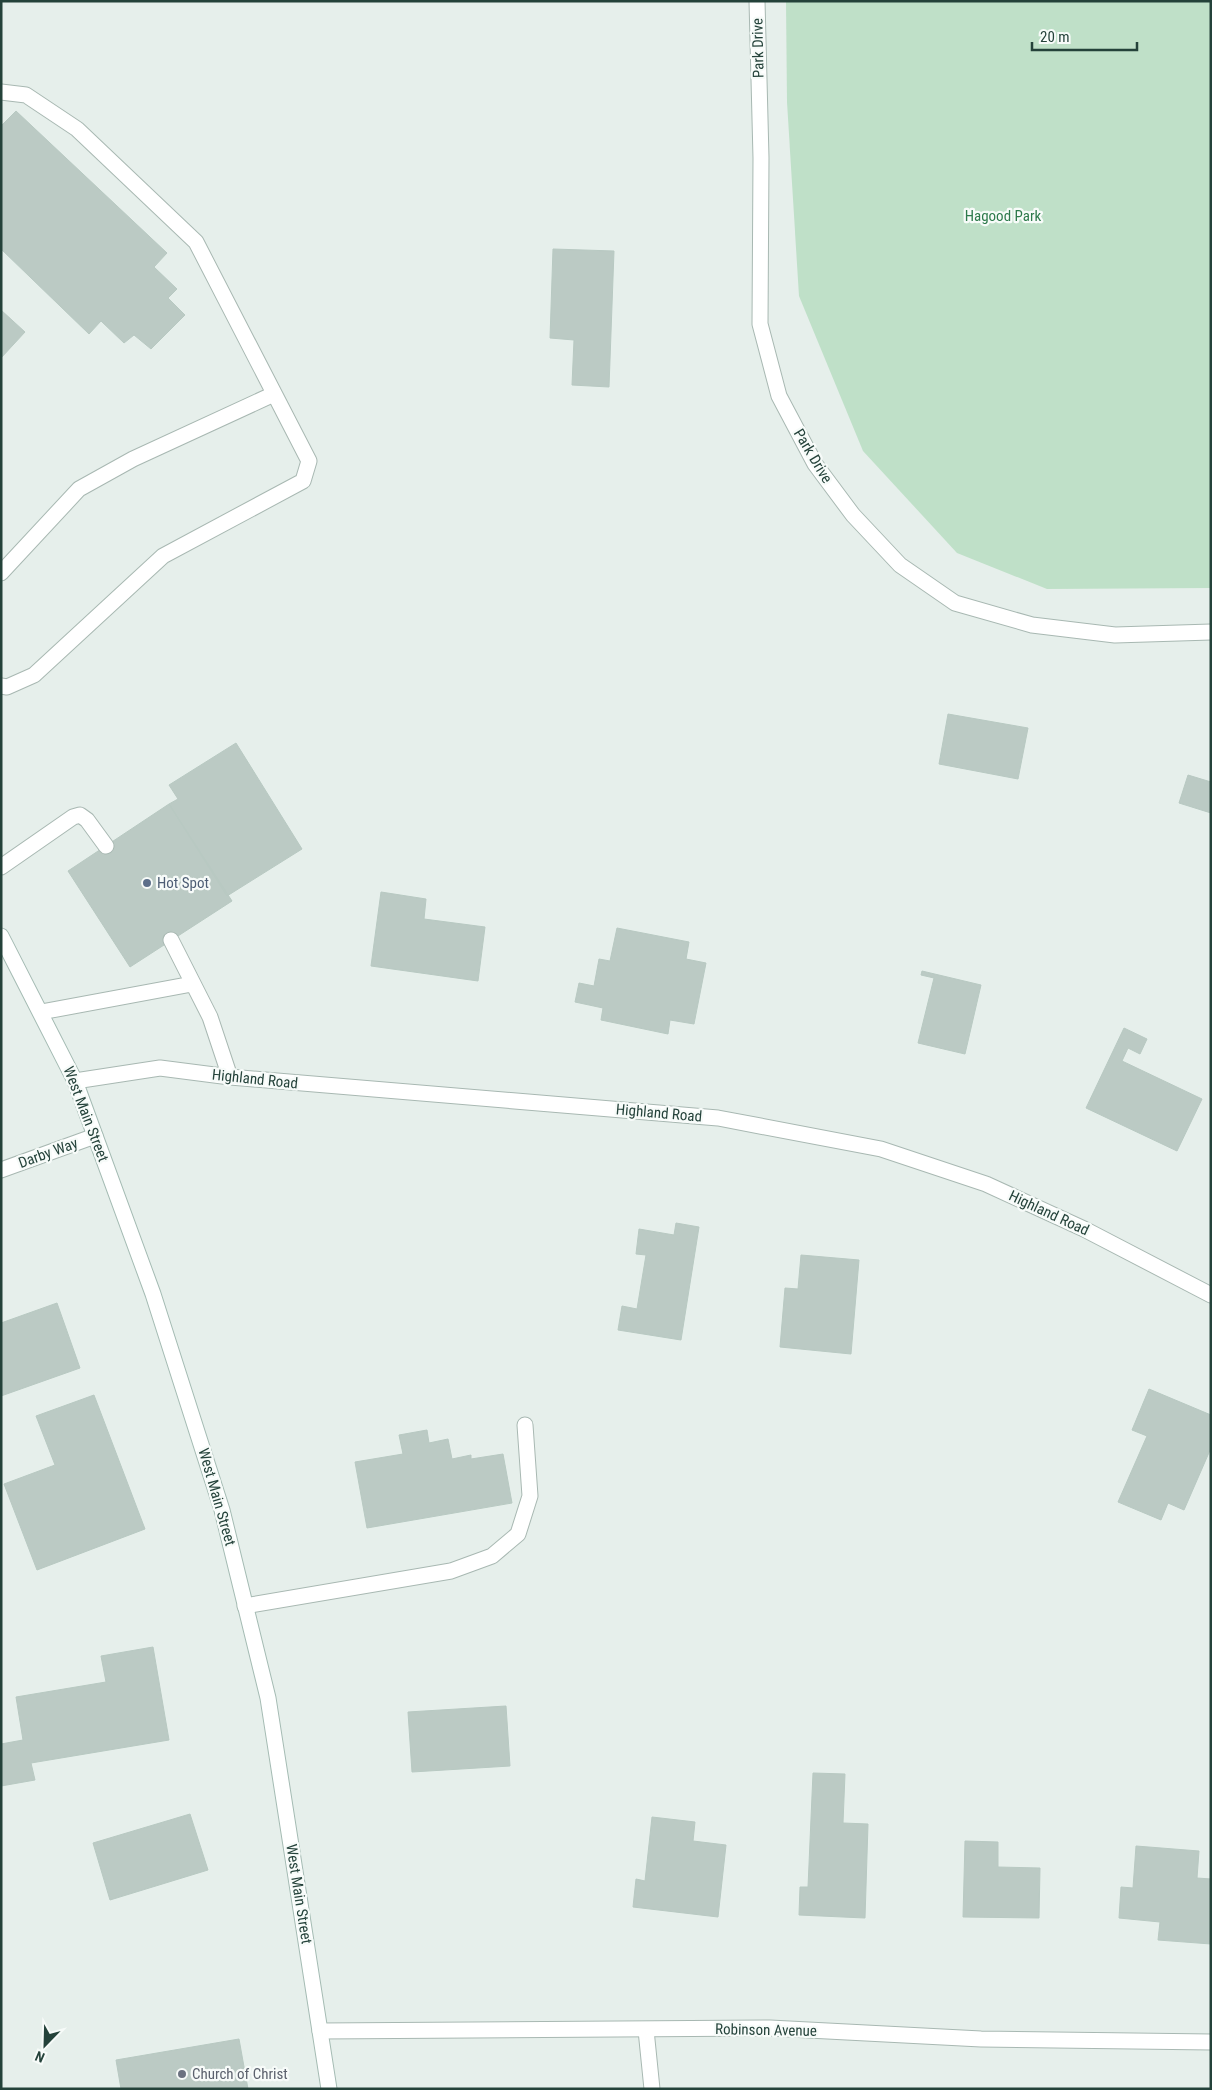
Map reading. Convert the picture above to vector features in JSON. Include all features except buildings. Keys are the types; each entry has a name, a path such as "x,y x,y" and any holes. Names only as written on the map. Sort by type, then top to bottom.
{"street":[{"name":"Park Drive","path":"757,1 761,158 760,324 779,396 815,464 853,515 900,565 955,603 1032,625 1115,635 1211,632"},
{"path":"1,92 26,95 78,129 196,242 309,461 303,481 163,556 34,675 7,687 1,686"},
{"path":"1,573 79,489 133,459 274,394"},
{"path":"1,867 73,817 80,815 87,820 106,846"},
{"name":"West Main Street","path":"1,936 75,1080 153,1294 222,1510 268,1698 329,2089"},
{"path":"171,940 210,1017 230,1077"},
{"path":"41,1012 192,984"},
{"name":"Highland Road","path":"75,1080 160,1068 230,1077 718,1118 881,1150 986,1184 1084,1229 1211,1295"},
{"name":"Darby Way","path":"1,1170 95,1136"},
{"path":"245,1606 451,1571 492,1556 518,1534 530,1496 525,1424"},
{"name":"Robinson Avenue","path":"320,2031 770,2028 981,2038 1211,2042"},
{"path":"646,2030 652,2089"}],"green space":[{"name":"Hagood Park","path":"786,1 1211,1 1211,588 1047,589 957,553 863,451 799,296 787,102"}],"place":[{"name":"Hot Spot","path":"147,883"},
{"name":"Church of Christ","path":"182,2074"}]}
